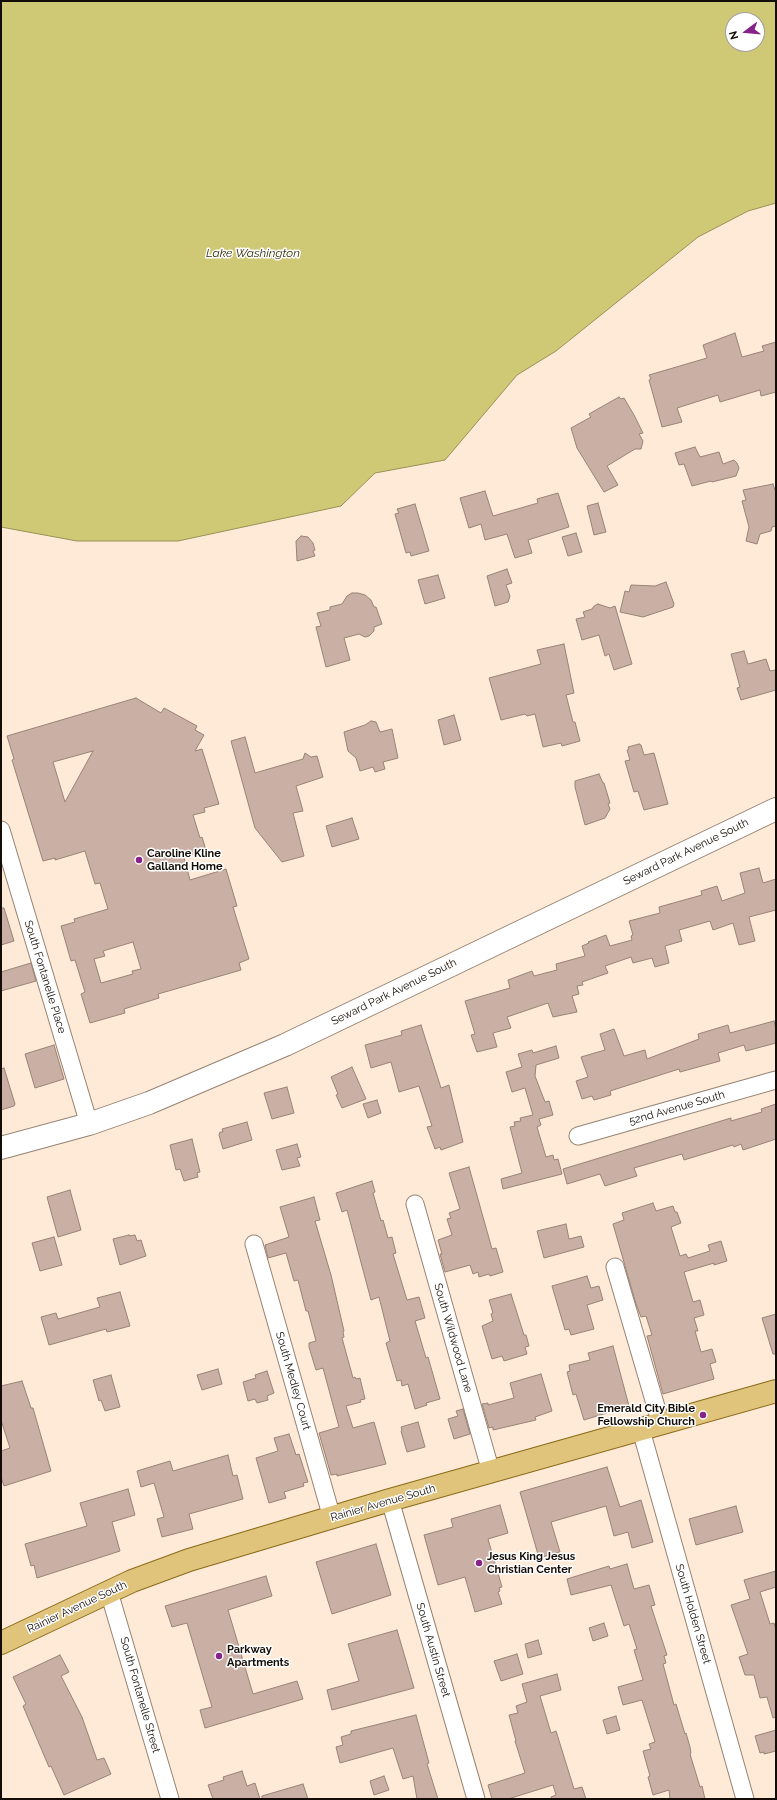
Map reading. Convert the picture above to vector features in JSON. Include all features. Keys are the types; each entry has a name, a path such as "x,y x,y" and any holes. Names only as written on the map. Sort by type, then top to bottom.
{"main road":[{"name":"Seward Park Avenue South","path":"1,1148 89,1124 149,1103 285,1045 776,809"},
{"name":"Rainier Avenue South","path":"1,1643 109,1592 160,1570 189,1560 390,1500 776,1391"}],"street":[{"name":"South Fontanelle Place","path":"1,830 89,1124"},
{"name":"52nd Avenue South","path":"578,1136 776,1080"},
{"name":"South Wildwood Lane","path":"415,1204 491,1472"},
{"name":"South Medley Court","path":"254,1244 332,1518"},
{"name":"South Holden Street","path":"615,1267 651,1427 745,1799"},
{"name":"South Austin Street","path":"390,1500 476,1799"},
{"name":"South Fontanelle Street","path":"109,1592 170,1799"}],"water":[{"name":"Lake Washington","path":"1,1 776,1 776,203 748,211 698,237 556,351 517,375 445,460 375,473 341,506 178,541 77,541 1,527"}],"building":[{"path":"735,333 742,357 764,351 762,346 776,342 776,392 761,396 760,390 720,402 718,395 677,408 682,422 662,427 649,380 651,379 649,375 707,358 703,345"},
{"path":"619,397 621,399 624,398 634,415 643,433 639,434 643,441 641,449 635,449 607,466 618,485 604,492 577,448 571,428 591,417 589,414"},
{"path":"695,447 700,457 719,452 723,464 734,460 739,468 736,476 692,486 684,464 679,465 675,453"},
{"path":"773,484 776,493 776,526 772,527 771,531 760,534 757,544 746,541 749,527 742,501 746,500 743,490"},
{"path":"485,491 493,516 538,503 537,499 558,493 569,527 528,540 532,553 515,558 507,534 485,540 481,524 469,528 460,498"},
{"path":"598,503 606,532 594,535 587,506"},
{"path":"415,504 429,551 411,556 410,552 406,553 395,514 399,513 397,509"},
{"path":"576,533 582,552 568,556 562,537"},
{"path":"301,536 308,537 313,543 315,550 313,551 315,556 297,561 296,541"},
{"path":"507,569 512,583 506,585 510,596 508,602 495,606 487,576"},
{"path":"438,575 445,598 425,604 418,580"},
{"path":"666,582 674,604 673,607 643,617 620,612 625,591 629,592 631,585 655,586"},
{"path":"352,593 365,595 371,600 374,607 376,607 382,624 374,627 374,631 369,636 365,637 359,634 344,638 350,660 326,667 316,627 321,626 317,613 330,610 330,607 342,604 347,596"},
{"path":"598,604 610,608 615,606 632,664 614,670 609,654 605,656 599,635 582,640 576,619 585,617 583,612 592,609"},
{"path":"564,644 574,693 566,695 580,741 562,746 561,743 543,747 535,714 527,716 525,714 501,720 489,678 541,664 537,650"},
{"path":"744,651 748,664 766,659 770,671 776,670 776,690 741,700 737,688 740,687 731,654"},
{"name":"Caroline Kline Galland Home","path":"136,698 161,713 164,708 197,726 195,730 204,735 195,751 202,749 219,804 204,808 205,812 193,815 200,838 202,837 206,850 184,857 190,880 226,869 237,906 233,907 249,959 239,963 241,970 158,994 159,998 124,1009 125,1013 90,1023 81,994 85,992 75,960 71,961 61,926 75,922 74,919 108,909 100,883 95,884 85,851 55,860 55,858 43,861 12,760 14,759 7,736","holes":["93,751 65,802 53,762","133,942 141,969 132,971 133,974 101,983 94,959 105,956 103,951"]},
{"path":"454,715 461,740 444,745 438,720"},
{"path":"371,721 376,722 380,732 392,729 398,758 383,762 385,769 375,772 373,767 360,771 356,758 348,751 344,732 365,725"},
{"path":"245,737 255,773 303,759 305,753 311,757 317,756 323,777 296,786 303,811 293,813 304,856 282,862 255,828 231,741"},
{"path":"639,744 641,745 644,755 654,753 668,804 644,810 638,791 634,792 625,761 630,760 627,750 629,749 628,747"},
{"path":"599,774 604,783 610,803 608,804 610,809 605,818 585,825 575,787 575,781"},
{"path":"352,818 359,839 332,847 326,826"},
{"path":"759,868 763,883 776,879 776,910 749,917 755,941 739,945 733,923 713,930 710,921 679,930 682,941 665,946 669,963 655,967 652,958 633,963 631,957 605,966 608,973 582,982 583,985 577,986 579,994 572,996 577,1012 553,1017 548,1003 507,1017 511,1028 493,1033 497,1047 477,1052 471,1035 475,1034 465,1001 510,988 508,980 532,971 534,976 557,970 556,964 585,956 582,946 606,935 610,946 632,940 631,936 633,935 629,921 660,913 659,907 702,895 701,891 717,886 722,901 745,893 740,873"},
{"path":"1,908 4,908 14,941 1,945"},
{"path":"31,963 36,981 1,991 1,972"},
{"path":"774,1021 776,1029 776,1043 746,1051 744,1045 718,1053 720,1061 680,1072 679,1069 610,1091 611,1095 594,1100 592,1096 582,1099 576,1081 588,1077 581,1057 605,1050 600,1034 614,1029 624,1056 645,1050 647,1059 699,1039 698,1034 728,1025 730,1033"},
{"path":"421,1025 441,1088 449,1085 463,1142 441,1150 440,1147 435,1149 427,1127 432,1126 419,1086 399,1092 391,1062 371,1068 365,1045 402,1035 401,1031"},
{"path":"54,1045 64,1079 35,1088 25,1054"},
{"path":"556,1046 559,1058 536,1065 535,1076 545,1102 549,1101 553,1115 539,1119 541,1125 537,1127 546,1157 553,1155 554,1160 558,1159 562,1174 503,1189 501,1179 522,1173 510,1127 515,1126 514,1122 521,1121 520,1118 533,1115 525,1088 512,1092 506,1072 522,1067 518,1054 532,1050 533,1053"},
{"path":"352,1067 366,1099 342,1108 336,1095 338,1094 331,1077"},
{"path":"4,1068 15,1104 14,1106 1,1110 1,1069"},
{"path":"287,1087 294,1113 272,1119 264,1093"},
{"path":"377,1100 381,1113 368,1118 363,1104"},
{"path":"776,1104 776,1139 743,1150 741,1144 734,1147 733,1145 684,1160 682,1154 634,1168 637,1176 605,1186 600,1174 567,1184 563,1169 731,1118 731,1121 762,1112 761,1109"},
{"path":"247,1122 252,1140 223,1149 219,1135 220,1132 223,1132 222,1129"},
{"path":"192,1139 200,1172 197,1173 198,1177 184,1181 180,1169 176,1170 170,1145"},
{"path":"297,1144 301,1157 297,1158 300,1166 282,1170 276,1150"},
{"path":"469,1167 492,1249 496,1248 503,1272 490,1276 489,1274 479,1277 478,1272 473,1274 470,1265 445,1272 440,1254 442,1254 438,1240 452,1235 447,1219 451,1218 449,1213 460,1209 449,1173"},
{"path":"372,1181 375,1192 373,1193 381,1221 383,1220 388,1238 392,1237 396,1253 393,1254 407,1300 419,1297 425,1318 415,1321 426,1358 428,1357 440,1399 426,1403 427,1405 415,1409 408,1384 402,1386 401,1380 397,1381 386,1343 390,1341 379,1297 371,1300 347,1210 342,1212 336,1193"},
{"path":"70,1190 81,1230 58,1237 47,1197"},
{"path":"314,1197 320,1220 315,1221 331,1275 344,1331 344,1337 342,1338 353,1378 360,1378 365,1399 360,1400 361,1402 346,1406 353,1428 374,1422 386,1464 337,1476 337,1474 331,1475 319,1433 339,1427 323,1368 316,1370 309,1347 309,1343 316,1341 308,1311 306,1311 298,1280 294,1281 286,1253 268,1258 265,1245 289,1237 280,1207"},
{"path":"653,1203 656,1211 673,1206 675,1212 677,1212 681,1223 671,1227 680,1256 686,1254 688,1258 710,1251 708,1245 721,1241 727,1261 714,1265 714,1263 684,1272 693,1302 700,1300 704,1315 694,1318 698,1331 695,1331 701,1352 712,1349 716,1362 710,1364 714,1379 663,1394 647,1336 652,1335 646,1316 641,1317 636,1304 613,1224 624,1220 622,1213"},
{"path":"566,1224 569,1239 581,1236 584,1247 544,1258 537,1231"},
{"path":"135,1235 137,1241 141,1240 146,1256 120,1265 113,1239"},
{"path":"54,1237 62,1265 40,1271 32,1243"},
{"path":"587,1276 591,1288 599,1286 603,1300 587,1305 594,1329 571,1335 569,1329 565,1330 552,1286"},
{"path":"120,1292 130,1326 107,1332 106,1329 49,1345 41,1317 56,1313 58,1319 100,1307 97,1298"},
{"path":"511,1294 529,1346 525,1347 527,1354 504,1361 502,1356 492,1359 482,1326 493,1321 491,1314 493,1313 489,1300"},
{"path":"776,1314 776,1354 773,1354 762,1318"},
{"path":"613,1346 629,1406 584,1420 576,1394 573,1395 567,1372 570,1371 569,1365 590,1360 588,1353"},
{"path":"218,1369 222,1384 202,1390 197,1375"},
{"path":"267,1371 274,1393 267,1396 268,1400 257,1403 255,1399 248,1401 243,1382 256,1378 255,1375"},
{"path":"541,1374 552,1411 535,1417 536,1420 493,1430 493,1427 489,1428 482,1404 488,1403 488,1405 514,1398 510,1383"},
{"path":"111,1375 120,1407 105,1411 101,1400 99,1401 93,1380"},
{"path":"22,1381 31,1408 33,1408 51,1471 4,1486 1,1477 1,1451 10,1448 1,1420 1,1386"},
{"path":"463,1409 470,1434 454,1439 448,1419 458,1416 456,1411"},
{"path":"418,1422 425,1447 407,1452 401,1427"},
{"path":"289,1434 296,1455 299,1454 308,1482 303,1483 304,1486 284,1492 286,1498 269,1503 256,1458 278,1451 274,1438"},
{"path":"228,1455 233,1476 237,1475 243,1499 189,1514 193,1529 162,1537 157,1519 164,1517 154,1483 141,1487 137,1471 170,1461 173,1471"},
{"path":"607,1467 620,1507 641,1500 653,1542 632,1548 628,1532 614,1536 606,1506 551,1522 560,1552 539,1558 520,1492"},
{"path":"128,1489 135,1515 112,1522 120,1551 37,1578 34,1565 31,1566 25,1544 87,1526 80,1503"},
{"name":"Jesus King Jesus Christian Center","path":"500,1505 508,1533 488,1539 502,1587 499,1588 500,1591 498,1592 502,1604 475,1612 465,1577 438,1585 424,1535 453,1527 451,1519"},
{"path":"736,1506 743,1532 696,1545 689,1519"},
{"path":"376,1544 391,1595 332,1614 316,1562"},
{"path":"627,1564 634,1589 649,1585 655,1605 651,1606 667,1655 664,1656 666,1663 663,1664 674,1705 676,1704 685,1734 686,1733 690,1747 690,1754 700,1787 702,1786 705,1799 670,1799 669,1790 653,1795 648,1777 650,1776 643,1751 651,1749 649,1744 655,1742 642,1700 623,1705 618,1687 643,1680 634,1650 637,1649 629,1624 624,1626 611,1585 571,1595 567,1579 609,1566 610,1569"},
{"path":"776,1571 776,1587 760,1592 770,1624 774,1623 776,1630 776,1717 773,1718 767,1697 760,1698 754,1675 745,1675 739,1657 748,1654 731,1605 750,1599 744,1580"},
{"name":"Parkway Apartments","path":"266,1576 272,1596 228,1610 253,1694 297,1681 303,1699 205,1728 200,1710 212,1707 187,1623 172,1627 165,1606"},
{"path":"604,1623 608,1636 593,1641 589,1628"},
{"path":"397,1630 414,1688 332,1710 327,1690 359,1681 348,1644"},
{"path":"538,1640 542,1654 528,1658 525,1644"},
{"path":"517,1654 523,1674 501,1681 494,1661"},
{"path":"60,1655 69,1672 61,1676 82,1717 97,1760 104,1758 111,1774 64,1795 51,1766 49,1767 23,1706 26,1704 13,1677"},
{"path":"557,1674 561,1690 540,1696 551,1733 556,1731 574,1789 582,1787 586,1799 551,1799 551,1797 556,1795 553,1785 508,1799 492,1799 488,1785 525,1773 509,1715 518,1713 516,1706 527,1702 522,1684"},
{"path":"416,1715 429,1763 427,1764 438,1799 417,1799 413,1776 403,1779 393,1748 340,1763 336,1747 343,1745 341,1737 351,1734 351,1731"},
{"path":"616,1716 620,1730 607,1734 603,1720"},
{"path":"776,1730 776,1751 764,1754 764,1752 760,1753 755,1736"},
{"path":"242,1771 247,1786 255,1783 260,1799 213,1799 208,1785 224,1780 223,1777"},
{"path":"384,1776 389,1790 374,1795 370,1781"},
{"path":"303,1784 308,1799 262,1799 262,1796"}],"place":[{"name":"Caroline Kline Galland Home","path":"139,860"},
{"name":"Emerald City Bible Fellowship Church","path":"703,1415"},
{"name":"Jesus King Jesus Christian Center","path":"479,1563"},
{"name":"Parkway Apartments","path":"219,1656"}]}
